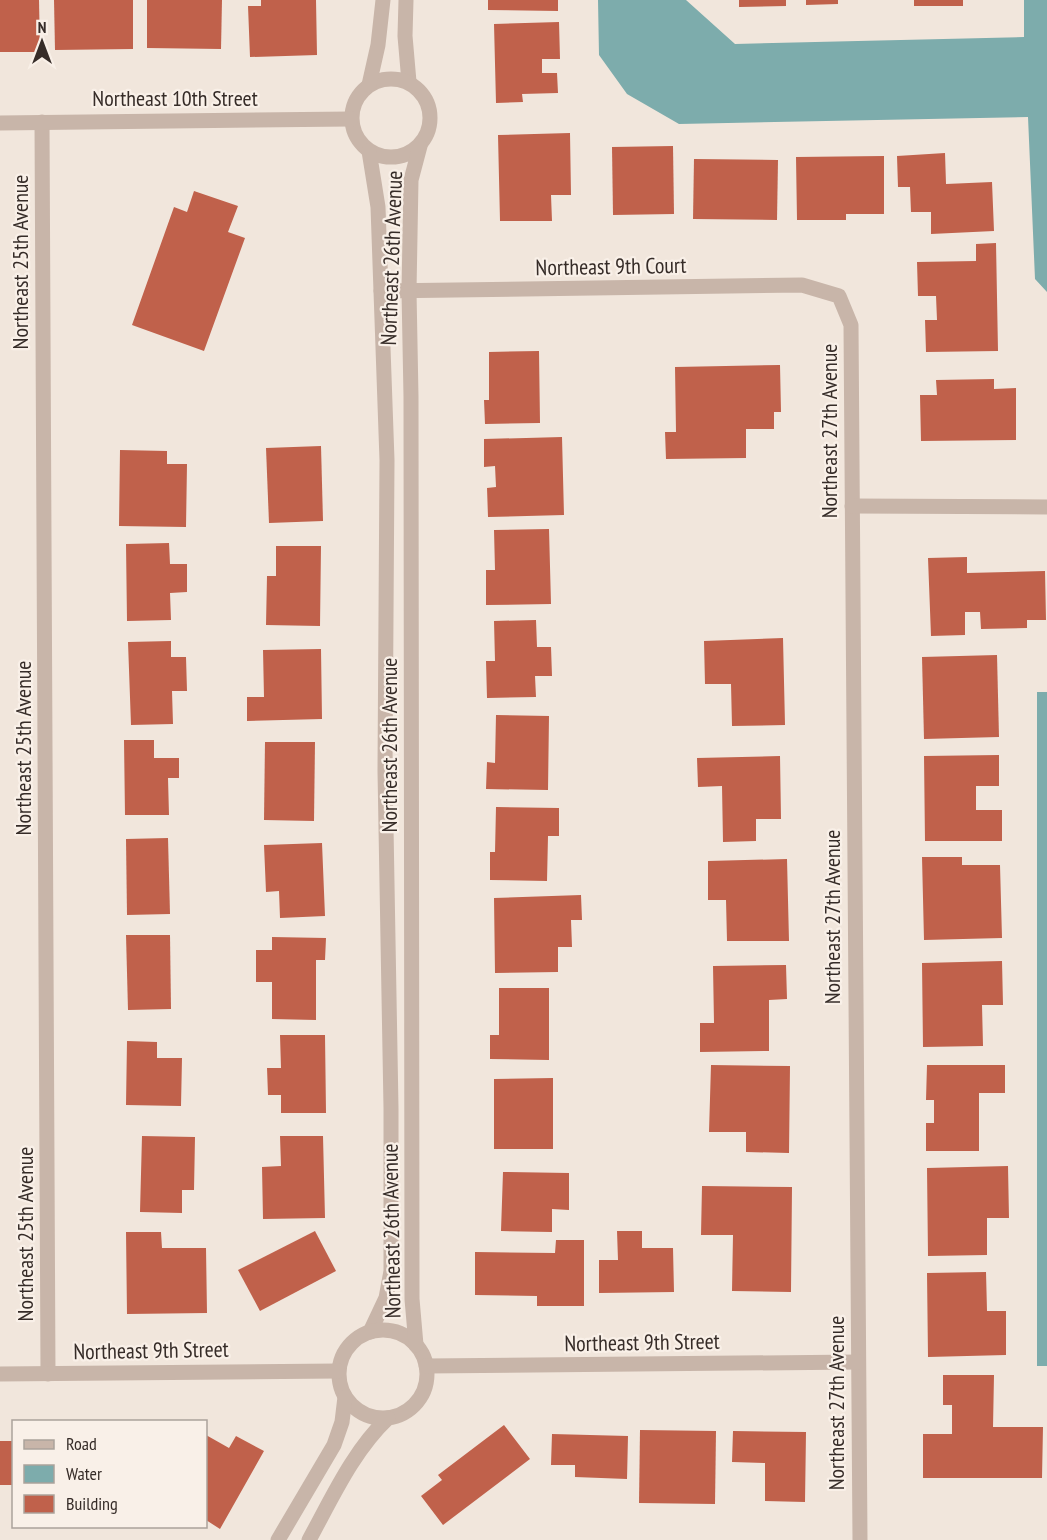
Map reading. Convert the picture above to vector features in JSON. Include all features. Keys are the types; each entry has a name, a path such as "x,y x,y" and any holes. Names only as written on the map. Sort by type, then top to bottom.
{"street":[{"path":"369,85 378,45 383,0"},
{"path":"406,0 405,36 409,82"},
{"path":"384,79 409,82 421,92 429,104 431,119 428,134 420,146 407,154 393,157 380,156 369,151 353,132 352,108 357,98 369,85 384,79"},
{"name":"Northeast 10th Street","path":"0,123 351,119"},
{"name":"Northeast 25th Avenue","path":"42,122 48,1374"},
{"name":"Northeast 26th Avenue","path":"416,1345 412,1299 412,444 409,291 411,180 420,146"},
{"name":"Northeast 26th Avenue","path":"369,151 378,207 387,460 385,771 391,1108 391,1271 386,1298 369,1332"},
{"name":"Northeast 9th Court","path":"381,291 802,285 839,296"},
{"name":"Northeast 27th Avenue","path":"839,296 851,325 860,1540"},
{"path":"852,506 1047,507"},
{"path":"383,1330 407,1337 416,1345 423,1355 426,1366 426,1380 418,1400 402,1414 388,1418 375,1418 353,1407 341,1389 338,1371 341,1358 348,1346 358,1337 369,1332 383,1330"},
{"name":"Northeast 9th Street","path":"426,1366 858,1362"},
{"name":"Northeast 9th Street","path":"0,1374 338,1371"},
{"path":"278,1540 334,1444 342,1422 345,1397"},
{"path":"309,1540 359,1451 375,1430 388,1418"}],"water":[{"path":"598,0 686,0 735,44 1024,37 1024,0 1047,0 1047,292 1035,279 1028,117 679,124 627,94 599,55"},
{"path":"1037,692 1047,692 1047,1366 1037,1366"}],"building":[{"path":"0,0 39,0 40,52 0,52"},
{"path":"54,0 133,0 133,49 55,50"},
{"path":"147,0 222,0 221,49 147,48"},
{"path":"261,0 316,0 317,55 250,57 248,6 261,6"},
{"path":"488,0 558,0 558,11 488,10"},
{"path":"739,0 786,0 786,6 739,7"},
{"path":"806,0 838,0 838,4 806,5"},
{"path":"914,0 963,0 963,6 914,6"},
{"path":"559,22 560,59 542,59 542,73 557,73 558,93 522,94 523,102 496,103 494,24"},
{"path":"570,133 571,195 551,195 552,221 500,221 498,135"},
{"path":"673,146 674,214 613,215 612,147"},
{"path":"945,153 946,184 992,182 994,231 931,234 931,212 911,212 910,187 898,187 897,156"},
{"path":"884,156 884,214 846,214 846,220 797,220 796,157"},
{"path":"694,159 778,160 777,220 693,219"},
{"path":"194,191 238,206 228,232 245,238 204,351 132,325 174,207 187,212"},
{"path":"996,243 998,351 926,352 925,320 937,320 936,296 918,296 917,262 976,261 976,244"},
{"path":"539,351 540,423 485,424 484,400 489,400 489,352"},
{"path":"780,365 781,412 774,412 774,429 746,429 746,458 666,459 665,432 676,432 675,367"},
{"path":"994,379 994,389 1016,388 1016,440 921,441 920,395 937,395 936,380"},
{"path":"562,437 564,515 488,517 487,488 496,487 495,466 484,467 484,439"},
{"path":"321,446 323,521 269,523 266,448"},
{"path":"120,450 167,451 167,464 187,464 186,527 119,526"},
{"path":"549,529 551,604 486,605 486,570 495,570 494,530"},
{"path":"169,543 170,564 187,564 187,592 170,593 171,620 127,621 126,544"},
{"path":"276,546 321,546 320,626 266,625 267,576 276,576"},
{"path":"967,557 967,573 1045,571 1046,620 1027,620 1027,628 981,629 980,612 965,612 965,635 931,636 928,558"},
{"path":"536,620 537,647 551,647 552,676 535,676 536,697 487,698 486,661 495,661 494,621"},
{"path":"783,638 785,725 732,726 731,684 705,684 704,641"},
{"path":"171,641 171,657 186,657 187,691 172,691 173,724 131,725 128,642"},
{"path":"321,649 322,719 247,721 247,697 264,697 263,650"},
{"path":"997,655 999,737 924,739 922,657"},
{"path":"496,715 549,716 548,790 486,789 487,762 495,763"},
{"path":"124,740 154,740 154,758 179,758 179,778 168,778 169,815 125,815"},
{"path":"265,742 315,742 314,821 264,820"},
{"path":"999,755 999,786 976,786 976,810 1002,810 1002,841 925,841 924,756"},
{"path":"780,756 781,819 756,819 756,841 723,842 722,786 698,787 697,758"},
{"path":"496,807 559,808 559,836 548,836 547,881 490,880 490,852 495,852"},
{"path":"168,838 170,914 127,915 126,839"},
{"path":"322,843 325,916 280,918 279,891 266,892 264,845"},
{"path":"922,857 962,857 962,865 1000,865 1002,938 924,940"},
{"path":"787,859 789,941 727,941 726,900 708,900 708,861"},
{"path":"581,895 582,920 571,920 572,947 558,947 558,972 495,973 494,898"},
{"path":"126,935 170,935 171,1009 128,1010"},
{"path":"272,937 326,938 325,960 316,960 316,1020 272,1019 272,982 256,982 256,950 272,950"},
{"path":"1002,961 1003,1005 982,1005 983,1046 923,1047 922,963"},
{"path":"786,965 787,999 769,1000 769,1051 700,1052 700,1023 714,1023 713,966"},
{"path":"499,988 549,988 549,1060 490,1059 490,1035 499,1035"},
{"path":"280,1035 325,1035 326,1113 281,1113 281,1095 268,1095 267,1068 281,1068"},
{"path":"127,1041 157,1042 157,1058 182,1058 181,1106 126,1105"},
{"path":"711,1065 790,1066 789,1153 746,1152 746,1132 709,1132"},
{"path":"927,1065 1005,1065 1005,1093 979,1093 979,1151 926,1151 926,1123 934,1123 934,1100 926,1100"},
{"path":"553,1078 553,1149 494,1149 494,1079"},
{"path":"142,1136 195,1137 194,1190 182,1190 182,1213 140,1212"},
{"path":"280,1136 323,1136 325,1218 263,1219 262,1167 281,1166"},
{"path":"1008,1166 1009,1218 987,1218 987,1255 928,1256 927,1168"},
{"path":"503,1172 569,1173 569,1210 552,1209 552,1232 501,1231"},
{"path":"702,1186 792,1187 791,1292 732,1291 733,1235 701,1235"},
{"path":"315,1231 336,1271 260,1311 238,1270"},
{"path":"617,1231 642,1231 642,1248 673,1248 674,1292 599,1293 599,1260 618,1260"},
{"path":"126,1232 161,1232 162,1248 206,1248 207,1313 127,1314"},
{"path":"556,1240 584,1240 584,1306 537,1306 537,1296 475,1295 475,1252 555,1253"},
{"path":"986,1272 987,1311 1006,1311 1006,1355 928,1357 927,1273"},
{"path":"943,1375 994,1375 993,1427 1043,1427 1042,1478 923,1478 923,1434 952,1434 952,1405 943,1405"},
{"path":"504,1425 530,1459 443,1525 421,1496 442,1480 438,1475"},
{"path":"640,1430 716,1431 715,1504 639,1503"},
{"path":"733,1431 806,1432 805,1502 765,1501 765,1463 732,1462"},
{"path":"552,1434 628,1436 627,1479 575,1477 575,1465 551,1465"},
{"path":"207,1436 229,1448 236,1436 264,1451 220,1529 207,1521"},
{"path":"0,1441 12,1441 12,1485 0,1485"}]}
